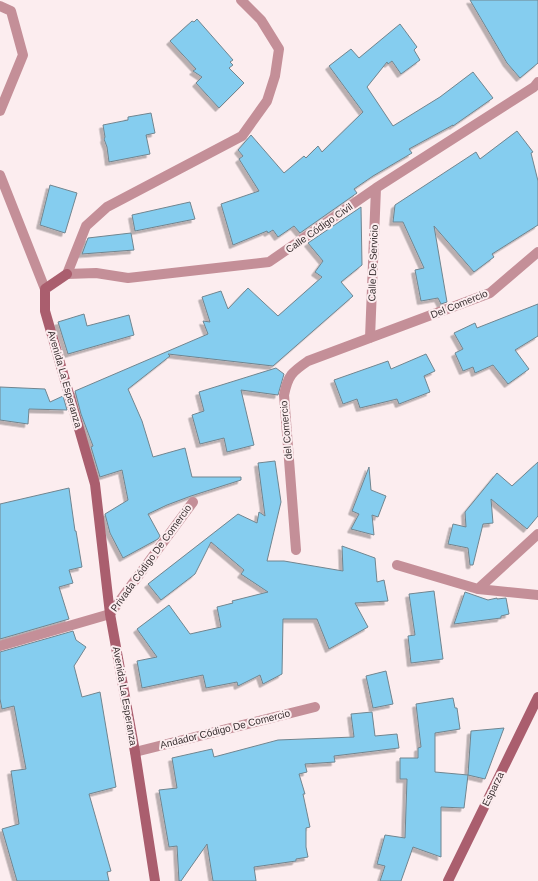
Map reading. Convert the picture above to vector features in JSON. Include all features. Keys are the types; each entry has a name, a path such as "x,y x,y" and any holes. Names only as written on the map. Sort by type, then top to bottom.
{"street":[{"path":"0,175 45,289 67,274 86,226 107,207 242,136 267,101 275,76 279,49 261,20 241,0"},
{"path":"0,6 11,11 23,55 0,111"},
{"name":"Calle Código Civil","path":"67,274 96,273 128,278 269,262 376,188 534,87 538,82"},
{"name":"Calle De Servicio","path":"370,338 376,188"},
{"name":"Del Comercio","path":"370,338 490,292 538,252"},
{"name":"Avenida La Esperanza","path":"45,289 45,311 95,484 110,614 155,881"},
{"name":"del Comercio","path":"296,550 284,395 287,380 295,370 308,361 370,338"},
{"name":"Privada Código De Comercio","path":"110,614 193,502"},
{"path":"478,589 538,534"},
{"path":"397,565 478,589 538,595"},
{"path":"0,646 110,614"},
{"name":"Esparza","path":"448,881 538,697"},
{"name":"Andador Código De Comercio","path":"134,752 315,707"}],"building":[{"path":"470,0 538,0 538,63 520,78 507,63"},
{"path":"197,19 233,60 230,62 233,65 229,68 244,83 219,108 196,83 202,77 193,71 196,69 170,41 192,21 194,22"},
{"path":"400,24 417,47 414,50 420,60 401,74 392,61 388,64 387,62 367,87 393,126 440,97 473,72 493,98 453,126 409,149 412,153 354,189 357,193 300,233 294,226 278,237 273,230 268,233 267,231 233,245 221,204 259,191 239,159 243,156 238,150 251,135 284,173 304,156 306,158 318,146 322,152 363,112 329,66 351,49 359,58"},
{"path":"151,113 155,133 146,135 150,154 109,162 107,147 104,139 103,125 128,120 128,117"},
{"path":"517,131 533,152 531,153 538,181 538,225 492,254 494,257 474,272 434,226 447,302 441,304 438,298 421,301 415,270 424,268 403,222 393,222 395,205 476,152 480,159"},
{"path":"50,185 77,193 65,233 40,225"},
{"path":"190,202 195,219 135,231 132,215"},
{"path":"361,207 362,265 341,282 353,296 273,366 168,354 170,356 128,389 142,421 153,457 185,448 192,477 241,477 241,480 191,496 148,514 160,536 158,539 123,558 110,533 105,514 128,500 122,470 100,477 91,447 93,446 81,414 75,391 208,334 203,321 210,322 202,297 221,291 228,309 248,288 278,316 322,277 315,272 323,261 308,243"},
{"path":"131,233 134,250 82,254 88,238"},
{"path":"538,304 538,336 515,350 529,369 508,384 493,365 475,373 473,367 463,371 455,353 463,349 454,333 475,323 477,328"},
{"path":"84,314 87,326 129,315 134,335 68,354 58,322"},
{"path":"426,354 435,371 424,376 430,392 399,404 397,399 360,408 357,399 343,404 334,380 388,361 391,369"},
{"path":"276,368 284,374 278,395 241,390 254,445 227,452 224,438 200,444 192,415 204,411 199,392"},
{"path":"0,387 45,389 50,402 63,396 67,410 29,409 28,424 0,420"},
{"path":"275,461 281,502 267,561 284,561 343,571 342,546 375,558 377,582 384,580 388,601 355,603 368,627 329,649 317,619 283,619 282,674 263,684 260,675 238,686 237,682 206,688 203,675 142,688 137,661 157,657 137,629 169,605 190,634 221,627 217,607 233,603 232,601 268,592 241,574 244,570 211,542 195,574 161,600 148,584 238,514 257,523 259,512 265,516 258,463"},
{"path":"538,462 538,516 527,529 491,499 493,523 483,524 473,565 470,565 468,548 448,544 453,524 466,527 465,512 497,473 512,486"},
{"path":"369,467 371,490 386,496 378,517 372,515 374,535 351,529 359,514 352,511"},
{"path":"69,488 82,567 69,570 73,583 59,587 69,619 0,639 0,504"},
{"path":"434,591 443,659 411,663 408,636 415,635 409,594"},
{"path":"465,592 488,600 506,598 509,614 501,616 501,618 454,624"},
{"path":"73,631 76,640 86,647 74,666 82,697 100,692 116,787 89,794 111,871 107,872 109,881 17,881 2,829 19,824 11,771 26,769 14,706 2,709 0,699 0,652"},
{"path":"386,671 393,704 373,708 366,676"},
{"path":"453,698 455,708 457,708 460,729 435,733 435,772 468,775 464,808 441,807 441,857 413,847 401,881 380,881 385,866 377,864 385,835 405,838 407,779 400,779 400,758 418,758 418,748 421,747 416,704"},
{"path":"372,712 375,736 397,734 399,748 334,756 335,762 305,764 307,772 299,774 305,794 303,794 310,827 306,828 306,847 308,857 296,859 296,861 254,867 256,881 213,881 207,844 181,881 179,881 177,846 169,847 159,790 177,788 172,758 212,749 214,757 278,740 354,737 351,714"},
{"path":"504,728 485,779 468,775 471,731"}]}
